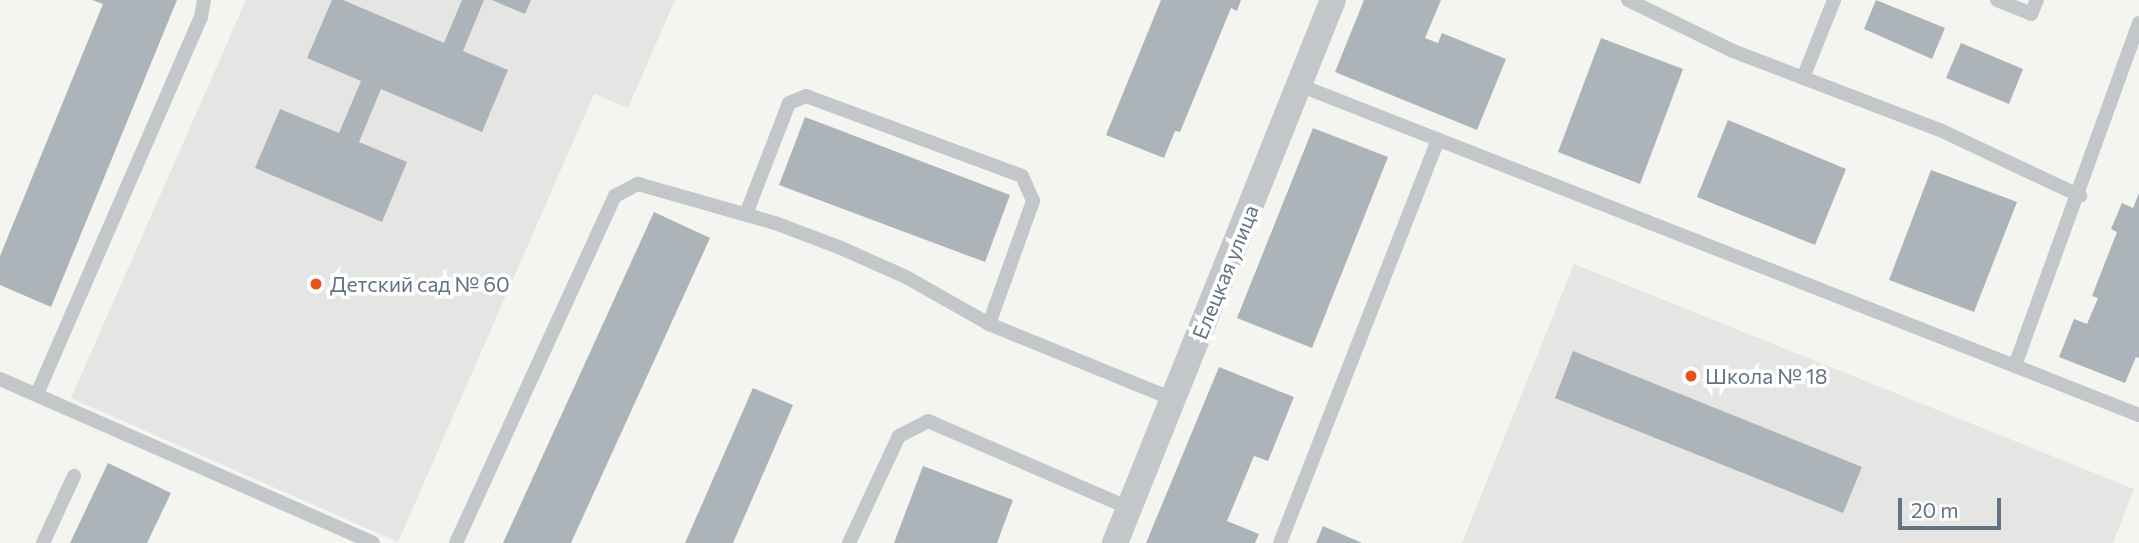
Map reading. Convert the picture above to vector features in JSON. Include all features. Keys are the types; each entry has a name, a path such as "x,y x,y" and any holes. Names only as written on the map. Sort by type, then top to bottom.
{"street":[{"name":"Елецкая улица","path":"1115,543 1175,400 1333,0"}],"lane":[{"path":"37,394 204,0"},
{"path":"1628,0 1733,51 1940,130 2080,196"},
{"path":"1803,78 1834,0"},
{"path":"1997,0 2031,14 2038,0"},
{"path":"2015,366 2080,196 2139,23"},
{"path":"1299,85 2139,415"},
{"path":"746,214 789,103 806,96 1022,176 1033,201 989,324"},
{"path":"1280,543 1438,140"},
{"path":"456,543 615,196 638,184 746,214 906,277 989,324 1175,400"},
{"path":"0,379 373,543"},
{"path":"849,543 899,436 928,422 1129,508"},
{"path":"43,543 74,476"}],"shaded area":[{"name":"Детский сад № 60","path":"246,0 675,0 628,108 594,94 398,542 71,398"},
{"name":"Школа № 18","path":"1574,264 2134,489 2113,543 1462,543"}],"building":[{"path":"92,0 177,0 51,307 0,285 0,256 103,4"},
{"path":"332,0 343,0 444,43 462,0 484,0 463,51 508,70 482,132 381,89 359,142 407,162 382,222 255,168 280,109 339,133 361,81 307,58"},
{"path":"492,0 531,0 525,14"},
{"path":"1161,0 1241,0 1237,11 1231,8 1180,132 1175,131 1164,158 1106,135"},
{"path":"1364,0 1441,0 1425,38 1438,43 1442,33 1506,59 1477,130 1335,72"},
{"path":"1876,0 1945,28 1932,59 1864,29"},
{"path":"1601,38 1683,69 1640,184 1558,152"},
{"path":"1961,43 2023,69 2009,104 1946,78"},
{"path":"805,117 1010,195 985,262 779,185"},
{"path":"1728,120 1846,169 1815,245 1697,197"},
{"path":"1313,128 1388,157 1312,348 1237,318"},
{"path":"1931,170 2017,202 1974,312 1889,280"},
{"path":"2139,193 2139,358 2136,357 2125,383 2059,357 2074,319 2087,324 2098,298 2092,296 2117,232 2111,229 2122,203 2133,208"},
{"path":"654,212 710,238 571,543 503,543"},
{"path":"1573,351 1862,467 1843,513 1555,398"},
{"path":"1219,367 1294,397 1268,461 1254,456 1227,521 1259,534 1255,543 1146,543"},
{"path":"753,388 793,405 733,543 685,543"},
{"path":"108,463 171,493 147,543 70,543"},
{"path":"923,466 1013,500 997,543 894,543"},
{"path":"1323,526 1362,543 1316,543"}],"place":[{"name":"Детский сад № 60","path":"316,284"},
{"name":"Школа № 18","path":"1691,376"}]}
